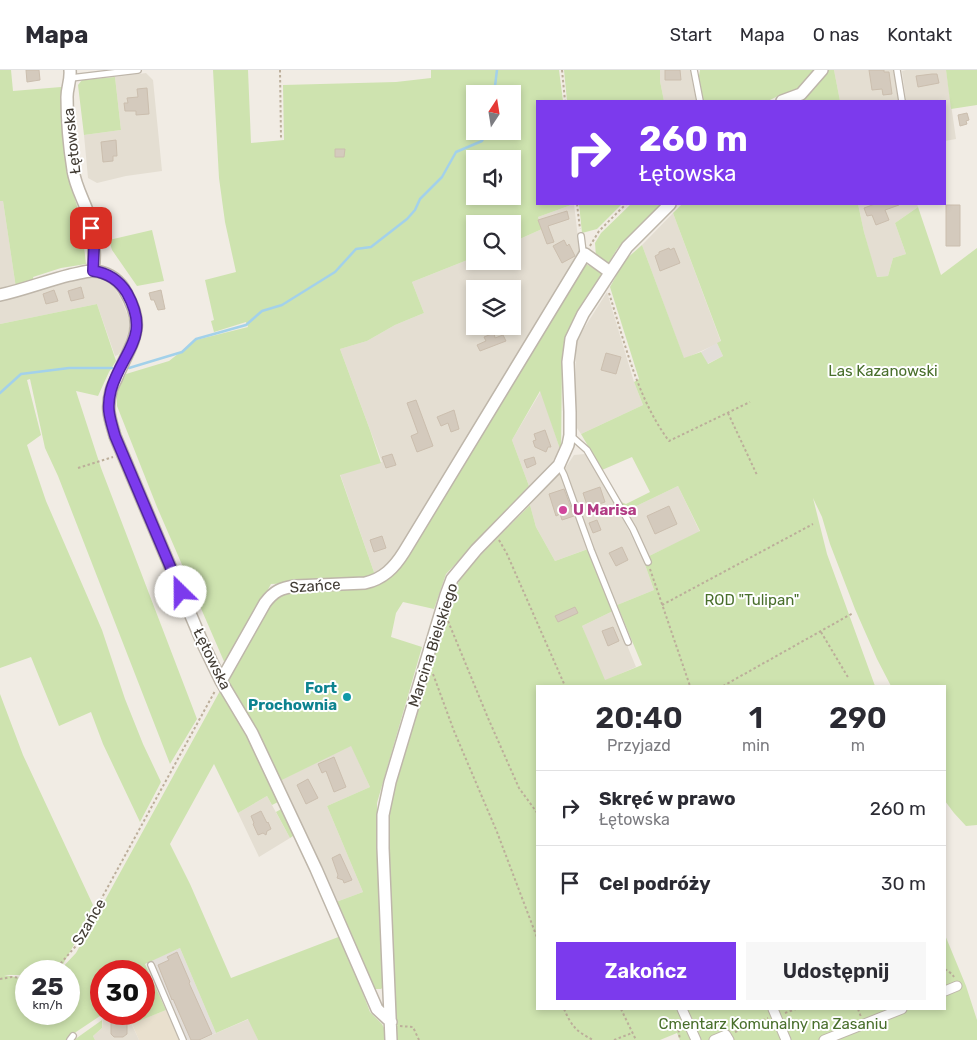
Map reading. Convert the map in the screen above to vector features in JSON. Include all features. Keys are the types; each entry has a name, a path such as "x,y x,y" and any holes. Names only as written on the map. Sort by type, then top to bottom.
{"street":[{"path":"785,100 801,94 822,70"},
{"name":"Łętowska","path":"71,74 67,94 68,129 73,173 88,213 91,228 94,248 93,271 109,275 116,280 126,293 136,317 136,335 111,390 108,409 115,436 203,644 221,680 252,733 305,844 377,1009 390,1022"},
{"name":"Marcina Bielskiego","path":"391,1040 383,848 384,815 390,782 440,613 452,579 476,550 559,465 568,445 570,435 568,362 571,339 583,314 627,247 669,205"},
{"path":"585,254 610,272"},
{"name":"Szańce","path":"221,680 265,603 270,595 277,590 295,586 374,581 388,572 400,559 585,254"},
{"path":"0,295 57,278 93,271"},
{"path":"946,991 957,986"},
{"path":"682,1010 696,1040"},
{"path":"824,1040 899,1010"},
{"path":"775,1013 786,1040"},
{"path":"714,1040 727,1038"}],"lane":[{"path":"71,74 138,70"},
{"path":"694,70 700,100"},
{"path":"897,70 902,100"},
{"path":"581,236 583,252 585,254"},
{"path":"570,435 587,450 633,529 648,562"},
{"path":"559,465 628,642"},
{"path":"155,974 183,1040"}],"path":[{"path":"280,70 281,138"},
{"path":"562,70 565,100"},
{"path":"577,205 581,236"},
{"path":"585,254 599,231 625,205"},
{"path":"604,282 637,383 660,429 669,441 750,402"},
{"path":"728,413 757,476"},
{"path":"78,468 123,455"},
{"path":"662,605 813,524"},
{"path":"495,532 508,554 565,685"},
{"path":"648,562 690,685"},
{"path":"440,613 447,617 519,788 536,811"},
{"path":"725,685 854,613"},
{"path":"820,632 849,679"},
{"path":"424,669 433,672 454,731 497,832 536,935"},
{"name":"Szańce","path":"64,960 75,948 221,680"},
{"path":"946,970 952,974 957,986"},
{"path":"0,979 15,977"},
{"path":"564,1010 569,1021 579,1032 593,1040"},
{"path":"621,1010 636,1040"},
{"path":"727,1038 775,1013 791,1010"},
{"path":"676,1016 680,1040"},
{"path":"390,1022 400,1026 413,1027 419,1040"},
{"path":"614,1040 632,1033"}],"shaded area":[{"path":"660,70 690,70 696,100 664,100"},
{"path":"834,70 894,70 899,100 840,100"},
{"path":"946,70 956,139 946,141 946,100 906,100 902,71"},
{"path":"146,73 153,80 162,171 126,176 97,183 88,178 84,135 121,130 115,77"},
{"path":"0,201 3,201 16,288 0,292"},
{"path":"574,205 580,255 398,557 376,578 340,474 382,462 340,349 367,341 395,325 424,313 412,282 466,261 466,270 521,270 521,238 542,229 538,217"},
{"path":"858,205 917,205 918,207 895,223 906,254 893,258 888,276 876,277"},
{"path":"673,213 721,342 684,359 642,245"},
{"path":"88,276 89,278 101,278 114,287 129,319 130,325 124,347 118,355 115,356 97,304 0,324 0,299 58,282"},
{"path":"607,292 634,382 643,405 581,434 575,425 576,341"},
{"path":"717,343 723,356 707,364 701,352"},
{"path":"541,391 561,452 529,486 512,440"},
{"path":"585,454 617,507 643,559 654,590 617,605 593,547 555,561 536,527 530,505 566,467 574,455"},
{"path":"678,486 700,532 649,556 626,511"},
{"path":"613,611 636,667 604,681 582,626"},
{"path":"351,745 370,787 327,806 363,892 336,902 280,781"},
{"path":"267,796 290,838 259,857 238,813"},
{"path":"180,948 216,1033 200,1040 185,1040 155,972 155,960 152,960"},
{"path":"166,1010 179,1040 139,1040 132,1025 155,1025 155,1015"},
{"path":"249,1019 258,1040 200,1040"},
{"path":"102,1025 132,1025 139,1040 95,1040 93,1036 102,1028"}],"green space":[{"path":"0,70 11,70 13,91 61,87 71,185 81,220 86,264 61,268 33,277 34,282 16,288 3,201 0,201"},
{"path":"213,70 248,70 251,143 284,140 283,85 396,82 431,78 431,70 559,70 563,100 536,100 536,205 571,205 538,217 542,229 521,238 521,215 466,215 466,261 412,282 424,313 395,325 367,341 340,349 381,463 340,475 376,578 271,584 226,666 157,507 117,406 117,392 126,374 169,361 196,340 248,327 246,322 214,332 211,321 214,320 205,280 236,272 225,222 219,178"},
{"path":"564,70 660,70 664,100 567,100"},
{"path":"700,70 815,70 799,91 780,95 770,100 703,100 698,81"},
{"path":"826,70 834,70 840,100 798,100"},
{"path":"946,70 977,70 977,105 951,109"},
{"path":"115,77 121,130 84,135 78,85 82,80"},
{"path":"579,205 621,205 597,229 582,233"},
{"path":"630,205 661,205 617,249 608,264 596,257 595,243 601,233"},
{"path":"681,205 858,205 877,277 888,276 893,258 906,254 895,223 918,207 941,275 977,248 977,825 966,826 946,802 946,685 890,685 855,609 830,544 822,517 813,498 827,554 875,685 536,685 536,1010 946,1010 946,937 966,986 977,1020 977,1040 680,1040 677,1033 660,1040 396,1040 387,856 389,813 395,783 436,635 462,574 530,505 536,527 555,561 588,549 613,611 582,626 605,680 642,665 617,605 654,590 643,559 700,531 678,486 626,511 621,502 626,504 650,492 632,457 602,470 581,434 643,405 634,382 639,379 610,287 625,260 642,245 684,358 701,352 708,364 723,356 717,343 721,341 673,213"},
{"path":"152,230 164,281 137,286 112,250 109,240"},
{"path":"584,263 603,273 564,342 562,360 561,452 540,391 512,440 529,486 446,574 434,609 403,602 396,613 391,637 422,647 377,803 377,866 383,909 384,986 381,989 375,989 372,986 336,902 363,892 327,806 370,787 351,746 280,781 226,676 269,604 281,592 374,586 385,581 400,568"},
{"path":"97,304 116,361 98,396 76,391 101,468 197,719 170,764 58,476 45,448 30,379 27,380 41,435 27,445 46,501 102,630 125,699 161,782 140,822 103,744 91,712 59,726 31,657 0,668 0,324"},
{"path":"221,689 239,717 280,801 272,805 267,796 238,813 214,764 170,844 190,884 231,978 341,936 370,1012 382,1024 386,1040 258,1040 248,1019 216,1033 180,948 154,960 90,960 90,1023 76,1032 69,1040 0,1040 0,694 23,755 93,905 65,960 15,960 15,975 4,975 15,977 15,1025 80,1025 80,960 69,960 76,953"},
{"path":"283,808 296,834 290,838 276,812"},
{"path":"155,986 166,1010 155,1015"},
{"path":"95,1025 102,1025 102,1028 93,1036 95,1040 74,1040"}],"building":[{"path":"26,70 39,70 40,80 27,82"},
{"path":"665,70 680,70 681,80 665,80"},
{"path":"869,70 889,72 892,94 883,95 882,89 872,90"},
{"path":"937,74 939,83 918,87 916,76"},
{"path":"147,88 149,114 136,115 136,111 125,111 124,103 128,103 127,98 138,97 137,89"},
{"path":"967,113 969,120 966,121 967,124 960,126 958,115"},
{"path":"116,140 117,156 113,156 113,161 103,162 101,142"},
{"path":"335,149 345,149 344,157 335,157"},
{"path":"872,205 899,205 885,210 889,220 876,225 872,215 867,216 864,208"},
{"path":"946,205 960,205 960,246 946,246"},
{"path":"567,211 569,219 548,226 554,242 547,244 538,220"},
{"path":"564,240 567,246 569,244 575,256 562,263 553,246"},
{"path":"669,248 670,250 674,248 680,263 660,271 655,256"},
{"path":"81,287 84,298 71,301 68,291"},
{"path":"54,290 58,301 46,304 43,294"},
{"path":"161,290 165,309 158,310 154,300 151,300 149,293"},
{"path":"494,335 495,338 503,335 506,341 480,351 477,345 486,341 484,337"},
{"path":"606,353 621,357 616,374 601,370"},
{"path":"416,400 433,446 417,452 411,436 418,433 407,403"},
{"path":"454,410 459,429 451,432 448,423 441,426 437,417"},
{"path":"545,430 551,447 548,447 546,452 535,447 533,441 536,440 534,434"},
{"path":"392,454 396,465 386,468 382,457"},
{"path":"534,457 536,464 527,468 524,460"},
{"path":"600,487 605,502 588,508 583,493"},
{"path":"564,489 574,516 562,520 560,514 556,516 549,494"},
{"path":"669,506 677,524 655,534 647,516"},
{"path":"597,520 601,530 593,533 589,523"},
{"path":"382,536 386,548 374,552 370,540"},
{"path":"622,547 628,560 616,566 609,553"},
{"path":"575,607 578,613 558,622 555,616"},
{"path":"613,627 619,641 608,646 602,631"},
{"path":"334,757 346,787 334,792 326,771 322,773 318,764"},
{"path":"308,779 318,798 306,804 297,785"},
{"path":"261,811 271,829 267,831 266,835 263,833 258,835 251,816"},
{"path":"340,854 352,880 344,883 343,880 337,878 338,875 332,858"},
{"path":"177,952 212,1034 199,1040 191,1040 158,965 169,960 167,957"},
{"path":"111,1025 127,1025 127,1034 123,1037 114,1037 111,1034"}],"waterway":[{"path":"495,85 497,70"},
{"path":"129,368 182,352 196,339 246,325 262,311 282,305 335,272 356,249 371,247 407,219 415,210 420,199 442,177 456,152 482,140"},
{"path":"0,393 21,374 69,368 112,368"}],"place":[{"name":"U Marisa","path":"563,510"},
{"name":"Fort Prochownia","path":"347,697"}],"route":[{"path":"91,228 94,248 93,271 109,275 122,286 134,309 137,326 133,343 111,390 108,409 115,436 181,592"}],"park label":[{"name":"Las Kazanowski","path":"883,371"},
{"name":"ROD \"Tulipan\"","path":"752,600"},
{"name":"Cmentarz Komunalny na Zasaniu","path":"773,1024"}]}
